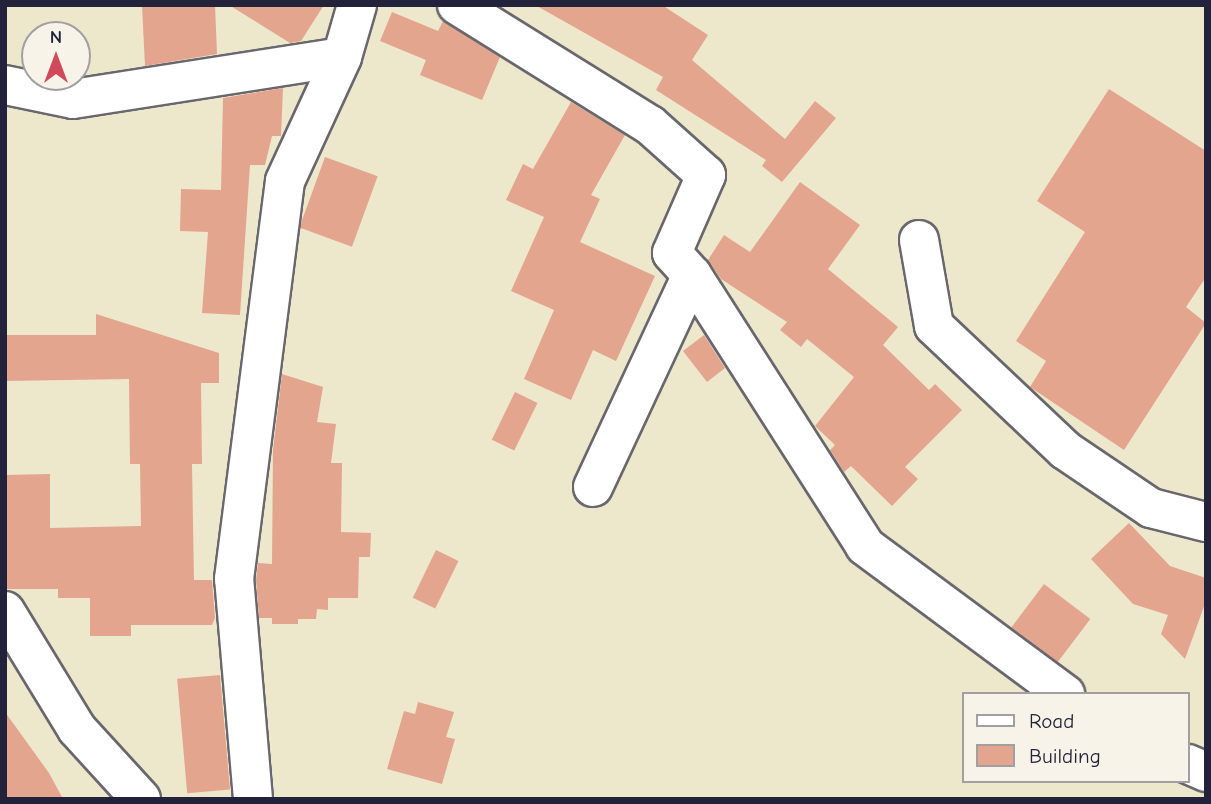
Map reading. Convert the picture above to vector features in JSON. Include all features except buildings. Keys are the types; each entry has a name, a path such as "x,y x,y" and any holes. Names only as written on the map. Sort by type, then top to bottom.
{"street":[{"path":"457,5 650,125 706,175 671,253 692,275 866,546 1063,692"},
{"path":"253,799 234,579 285,181 342,57 353,7"},
{"path":"5,85 73,99 342,57"},
{"path":"919,240 934,326 1065,450 1151,508 1206,522"},
{"path":"593,487 692,275"},
{"path":"5,611 77,729 141,799"},
{"path":"1190,765 1206,772"}]}
